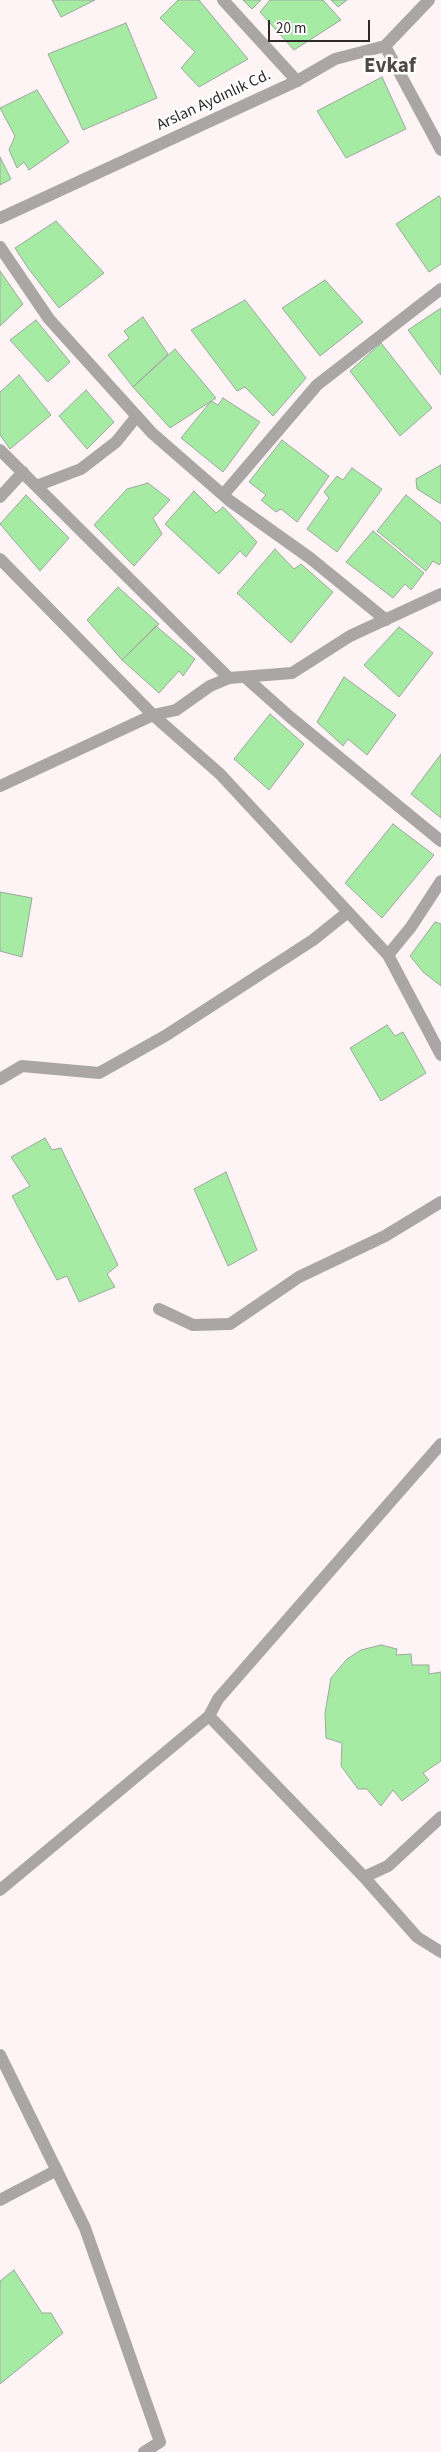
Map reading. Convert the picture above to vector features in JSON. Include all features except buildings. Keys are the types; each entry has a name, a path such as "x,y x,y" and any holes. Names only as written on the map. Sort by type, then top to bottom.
{"street":[{"path":"223,0 298,81"},
{"path":"429,0 385,46 441,150"},
{"name":"Arslan Aydınlık Cd.","path":"0,218 298,81 335,59 385,46"},
{"path":"0,247 50,319 152,433 223,495 310,558 386,620"},
{"path":"223,495 317,385 441,289"},
{"path":"36,486 80,469 116,442 137,416"},
{"path":"0,450 229,678"},
{"path":"0,497 23,472"},
{"path":"0,559 153,715 220,774 388,955 441,1055"},
{"path":"0,786 153,715 176,710 210,686 229,678 292,673 350,636 441,594"},
{"path":"245,677 290,717 441,841"},
{"path":"388,955 411,927 441,881"},
{"path":"0,1078 22,1066 99,1073 165,1036 305,946 348,912"},
{"path":"159,1309 194,1324 230,1324 299,1277 385,1236 441,1202"},
{"path":"0,1890 209,1716 218,1699 441,1444"},
{"path":"209,1716 364,1876 417,1937 441,1952"},
{"path":"364,1876 388,1866 441,1817"},
{"path":"0,2055 85,2228 160,2442 144,2452"},
{"path":"0,2200 57,2170"}],"district":[{"name":"Evkaf","path":"390,67"}]}
